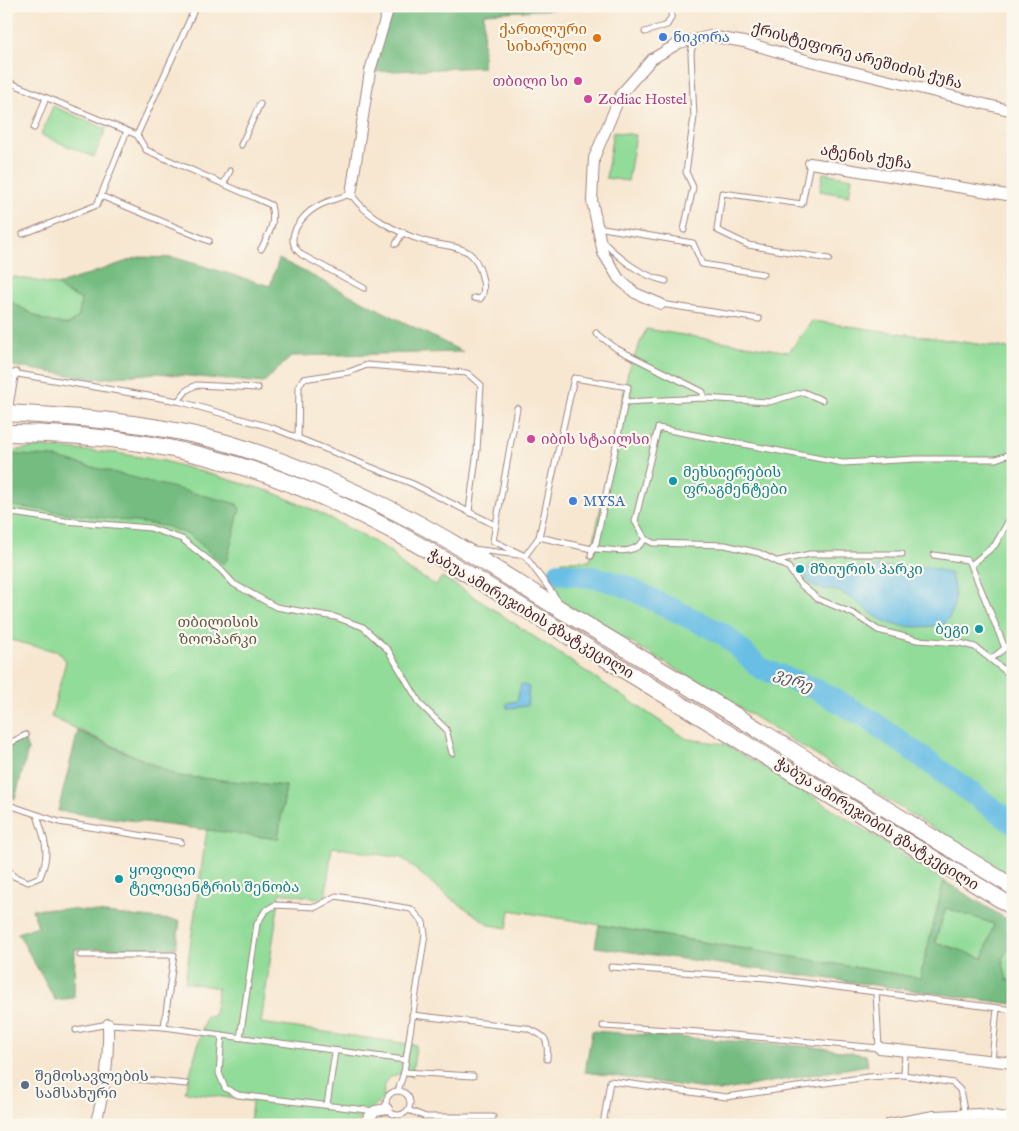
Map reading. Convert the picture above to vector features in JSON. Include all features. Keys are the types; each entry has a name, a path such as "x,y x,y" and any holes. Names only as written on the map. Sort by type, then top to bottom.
{"main road":[{"name":"ჭაბუა ამირეჯიბის გზატკეცილი","path":"7,413 100,420 180,432 228,444 280,461 336,484 400,514 686,684 1013,887"},
{"name":"ჭაბუა ამირეჯიბის გზატკეცილი","path":"6,433 96,437 185,452 252,469 339,504 447,563 1013,907"}],"street":[{"path":"351,194 370,71 389,6"},
{"name":"ქრისტეფორე არეშიძის ქუჩა","path":"661,304 635,293 619,279 603,252 596,227 592,201 594,158 622,94 652,59 679,43 710,36 744,42 822,64 1013,111"},
{"name":"ატენის ქუჩა","path":"810,163 1013,196"},
{"path":"95,1125 106,1076 109,1050 108,1024"},
{"path":"879,1048 1013,1063"},
{"path":"362,1125 375,1111 387,1109"},
{"path":"890,1125 934,1117 979,1114 1013,1120"}],"lane":[{"path":"137,136 196,6"},
{"path":"645,32 667,25 671,18 672,6"},
{"path":"684,230 693,188 686,172 694,117 691,53 694,39"},
{"path":"6,81 127,131 137,136 146,150 271,205 274,215 271,231 261,250"},
{"path":"34,128 46,98"},
{"path":"241,145 260,104"},
{"path":"23,234 97,205 127,131"},
{"name":"ატენის ქუჩა","path":"810,163 802,204 722,193 717,230 748,245 829,259"},
{"path":"224,183 230,171"},
{"path":"364,288 302,255 294,247 292,238 303,216 312,209 351,194 359,206 403,232 421,240 459,248 472,255 479,267 483,292 480,299 474,298"},
{"path":"101,196 208,241"},
{"path":"596,227 693,243 702,264 763,274"},
{"path":"396,244 403,232"},
{"path":"600,239 625,262 647,277 666,281"},
{"path":"661,304 759,320"},
{"path":"596,333 618,349 703,392 703,398"},
{"path":"298,438 299,386 303,379 349,372 367,365 467,373 481,384 477,450 469,512"},
{"path":"6,372 16,372 178,401 298,438 413,484 495,525"},
{"path":"7,413 16,372"},
{"path":"525,556 539,538 574,378 628,387 596,543 592,549 591,556"},
{"path":"178,401 187,390 196,385 258,388"},
{"path":"625,402 703,398 769,402 803,392 822,400"},
{"path":"517,408 495,525 494,541 525,556 552,589 561,610"},
{"path":"1013,453 996,459 916,459 843,463 658,428 635,522 645,539 663,544 685,542 725,545 760,553 788,568 800,584 818,599 854,614 878,630 917,640 975,647 1013,677"},
{"path":"6,512 65,521 150,528 182,539 220,569 234,584 276,607 335,617 363,627 388,650 421,705 446,729 452,753"},
{"path":"971,565 995,545 1013,513"},
{"path":"539,538 592,549 630,551 640,546 645,539"},
{"path":"457,547 525,556"},
{"path":"777,561 810,554 902,554"},
{"path":"934,555 967,560 971,565 1005,648 991,659"},
{"path":"6,745 26,735"},
{"path":"6,804 59,822 181,842"},
{"path":"6,866 13,876 28,882 40,877 48,860 45,839 37,815"},
{"path":"240,1038 257,924 265,911 275,905 284,904 316,907 336,896 411,909 423,922 425,934 404,1072 398,1091 387,1097 387,1109 397,1115 408,1110 411,1103 408,1095 398,1091"},
{"path":"80,955 174,954 164,1027"},
{"path":"611,967 767,978 1013,1010"},
{"path":"603,1026 687,1031 879,1048 876,992"},
{"path":"992,1060 997,1008"},
{"path":"412,1015 526,1028 539,1033 545,1039 548,1046 547,1059"},
{"path":"76,1030 108,1024 164,1027 335,1052 405,1060"},
{"path":"222,1035 219,1073 225,1088 238,1094 375,1111"},
{"path":"904,1075 905,1051"},
{"path":"327,1105 335,1052"},
{"path":"404,1072 472,1076"},
{"path":"603,1125 610,1081 726,1097 868,1077 904,1075 954,1083 960,1090 965,1115"},
{"path":"106,1076 186,1084"},
{"path":"408,1110 426,1117 493,1117"}],"green space":[{"path":"392,6 581,6 581,8 484,13 483,67 372,72"},
{"path":"53,106 106,129 94,157 41,135"},
{"path":"613,132 636,135 628,181 606,178"},
{"path":"823,173 852,178 849,196 820,191"},
{"path":"139,257 176,258 270,286 279,259 463,352 292,356 263,383 156,373 93,379 6,365 6,299 43,320 68,325 79,316 81,299 65,292 57,285"},
{"path":"15,277 57,285 65,292 81,299 79,316 68,326 43,320 6,299 6,278"},
{"name":"მზიურის პარკი","path":"812,321 1013,349 1013,878 713,691 552,596 562,561 590,561 628,372 646,329 789,352"},
{"name":"თბილისის ზოოპარკი","path":"41,447 116,453 164,461 272,492 318,512 389,550 404,567 436,585 442,577 470,594 687,739 725,744 815,798 944,881 920,978 510,910 507,928 490,925 446,895 402,858 332,847 325,899 280,893 261,1023 416,1045 412,1077 400,1074 391,1077 385,1085 384,1097 354,1125 250,1125 252,1101 185,1092 206,1016 214,1016 218,988 185,982 207,829 278,839 286,786 178,776 51,717 66,661 59,652 6,639 6,452"},
{"path":"6,454 53,457 237,504 240,509 227,560 223,564 190,535 165,526 6,505"},
{"path":"78,731 178,776 286,786 278,839 58,811"},
{"path":"24,739 28,750 15,799 6,795 6,747"},
{"path":"944,881 1013,923 1013,940 1002,959 1007,980 1013,981 1013,1004 595,947 599,925 920,978","holes":["946,908 994,924 983,958 935,942"]},
{"path":"946,908 995,924 983,958 935,942"},
{"path":"32,909 67,909 180,921 176,948 75,949 74,998 55,1000 18,933 38,926"},
{"path":"1013,940 1013,981 1007,980 1002,959"},
{"path":"592,1031 815,1047 866,1055 868,1065 720,1091 585,1072"}],"water":[{"path":"818,564 837,569 928,567 951,574 955,595 951,613 943,625 918,627 884,621 844,594 812,585 806,578 806,571 810,565"},
{"path":"521,684 529,687 527,706 507,708 507,703 517,701"}],"waterway":[{"name":"ვერე","path":"559,573 598,578 625,586 725,635 760,668 816,689 869,719 1013,823"}],"place":[{"name":"ნიკორა","path":"663,37"},
{"name":"ქართლური სიხარული","path":"597,38"},
{"name":"თბილი სი","path":"578,81"},
{"name":"Zodiac Hostel","path":"588,99"},
{"name":"იბის სტაილსი","path":"531,439"},
{"name":"მეხსიერების ფრაგმენტები","path":"673,481"},
{"name":"MYSA","path":"573,501"},
{"name":"მზიურის პარკი","path":"800,569"},
{"name":"ბეგი","path":"979,629"},
{"name":"ყოფილი ტელეცენტრის შენობა","path":"119,879"},
{"name":"შემოსავლების სამსახური","path":"25,1085"}]}
